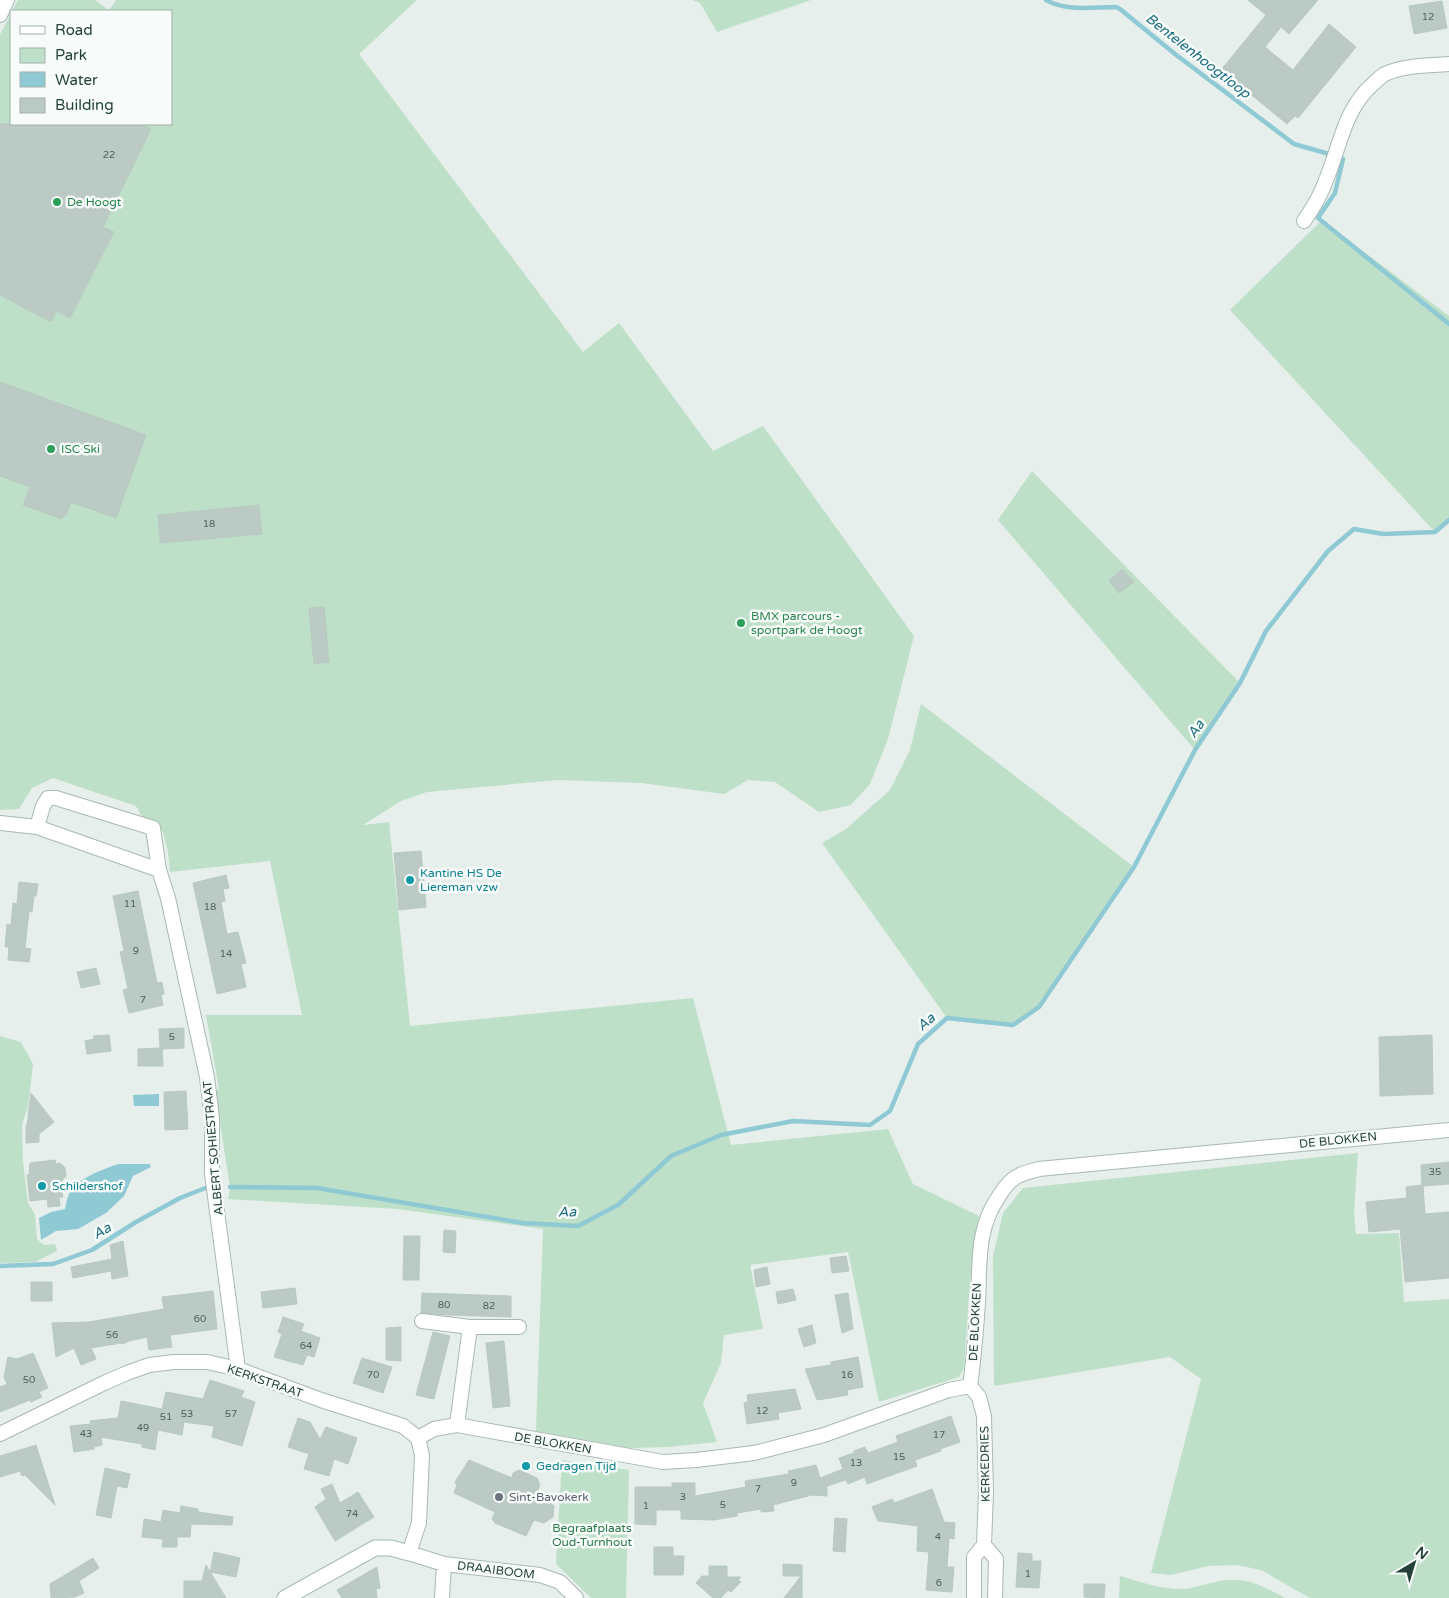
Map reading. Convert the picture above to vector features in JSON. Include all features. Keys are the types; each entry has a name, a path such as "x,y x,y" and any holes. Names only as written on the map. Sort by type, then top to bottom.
{"street":[{"path":"0,15 7,0"},
{"path":"1304,221 1317,202 1327,179 1344,127 1354,106 1365,91 1383,75 1399,69 1449,64"},
{"name":"ALBERT SOHIESTRAAT","path":"37,827 43,806 48,798 56,798 153,828 159,870 168,898 207,1077 212,1118 212,1174 238,1369"},
{"path":"0,823 37,827 159,870"},
{"name":"DE BLOKKEN","path":"457,1425 663,1462 696,1460 754,1452 824,1435 949,1390 970,1386 974,1359 978,1300 978,1264 982,1234 991,1208 1004,1189 1019,1175 1039,1169 1449,1130"},
{"path":"422,1321 470,1327 519,1327"},
{"path":"285,1598 375,1548 391,1548 410,1553 419,1523 422,1456 418,1438 434,1429 457,1425 470,1327"},
{"name":"KERKSTRAAT","path":"0,1434 104,1383 149,1366 174,1362 207,1362 238,1369 321,1400 403,1426 418,1438"},
{"name":"KERKEDRIES","path":"970,1386 979,1397 984,1416 986,1492 984,1545 974,1557 974,1598"},
{"path":"984,1545 996,1559 995,1598"},
{"name":"DRAAIBOOM","path":"410,1553 444,1564 540,1575 560,1582 576,1598"},
{"path":"442,1598 444,1564"}],"green space":[{"path":"18,0 95,0 109,10 13,10"},
{"path":"116,0 417,0 359,54 583,352 619,323 713,451 763,426 914,636 888,739 870,784 851,805 819,812 775,782 748,780 724,794 641,783 558,780 427,792 401,801 363,825 389,822 410,1026 693,998 731,1145 888,1129 913,1184 979,1216 970,1281 964,1368 959,1377 879,1402 848,1252 750,1265 763,1329 724,1335 721,1363 703,1403 717,1442 668,1447 630,1448 536,1431 543,1229 397,1209 228,1199 230,1187 215,1091 219,1089 206,1015 302,1015 270,861 170,872 163,832 143,819 136,806 53,778 32,788 19,809 0,810 0,35 10,15 10,125 172,125 172,10 109,10"},
{"path":"693,0 811,0 717,32 700,3"},
{"path":"1322,220 1449,316 1449,520 1435,532 1230,310"},
{"path":"1032,471 1240,683 1195,750 998,520"},
{"path":"921,704 1134,867 1039,1007 1013,1025 947,1018 822,843 846,829 890,790 910,750"},
{"path":"0,1036 21,1042 33,1064 28,1107 22,1125 23,1162 28,1203 35,1214 37,1239 44,1245 55,1244 57,1251 35,1262 0,1263"},
{"path":"1358,1153 1354,1211 1356,1234 1399,1233 1404,1302 1449,1299 1449,1598 1310,1598 1261,1570 1237,1565 1208,1566 1171,1575 1151,1573 1201,1379 1170,1357 994,1386 993,1256 1003,1213 1023,1188"},
{"name":"Begraafplaats Oud-Turnhout","path":"562,1460 629,1470 626,1598 591,1598 556,1564"},
{"path":"1120,1576 1173,1589 1194,1587 1225,1580 1252,1582 1285,1598 1119,1598"}],"water":[{"path":"159,1094 159,1106 134,1106 133,1095"},
{"path":"119,1164 150,1164 151,1167 133,1176 124,1196 106,1213 78,1229 56,1231 41,1240 39,1218 51,1212 65,1209 72,1189 83,1179"}],"building":[{"path":"1248,0 1318,0 1289,34 1281,27 1265,47 1293,70 1329,24 1356,47 1298,118 1295,116 1287,124 1221,70 1266,15"},
{"path":"1442,1 1447,28 1414,34 1409,6"},
{"name":"De Hoogt","path":"0,124 142,125 151,129 103,227 114,232 70,318 56,311 51,322 0,295"},
{"path":"0,382 146,435 116,518 71,502 65,517 63,516 62,519 23,505 30,487 0,476"},
{"path":"259,505 262,534 160,543 158,515"},
{"path":"1122,569 1134,582 1119,593 1109,581"},
{"path":"324,607 329,662 314,664 309,608"},
{"name":"Kantine HS De Liereman vzw","path":"421,851 426,907 399,910 394,853"},
{"path":"226,875 229,888 223,889 225,901 221,902 227,934 238,932 246,963 241,964 246,987 217,994 193,883"},
{"path":"19,882 38,884 32,912 29,911 25,948 31,949 29,962 8,960 9,947 5,947 7,924 11,925 13,903 17,904"},
{"path":"138,891 157,983 162,982 164,994 161,995 163,1005 129,1013 123,990 128,989 120,952 124,951 113,896"},
{"path":"96,968 100,984 81,988 77,972"},
{"path":"184,1028 184,1048 162,1049 163,1066 138,1066 138,1049 160,1048 159,1029"},
{"path":"109,1035 111,1051 87,1054 85,1041 94,1039 93,1036"},
{"path":"1432,1035 1433,1094 1380,1096 1379,1037"},
{"path":"186,1091 188,1129 165,1130 164,1092"},
{"path":"31,1093 54,1122 39,1134 39,1142 26,1143 26,1125"},
{"name":"Schildershof","path":"55,1160 56,1164 60,1163 65,1168 66,1176 60,1183 63,1197 59,1197 60,1206 48,1207 47,1199 30,1201 27,1175 29,1175 30,1163"},
{"path":"1449,1162 1449,1184 1423,1186 1425,1214 1449,1212 1449,1278 1405,1282 1400,1229 1369,1232 1366,1202 1407,1198 1406,1187 1422,1185 1421,1165"},
{"path":"444,1230 456,1231 455,1253 443,1252"},
{"path":"404,1236 420,1236 419,1280 403,1280"},
{"path":"123,1241 128,1276 112,1279 111,1271 73,1278 71,1267 112,1259 110,1245"},
{"path":"846,1256 849,1271 832,1273 830,1258"},
{"path":"767,1267 770,1284 756,1287 754,1270"},
{"path":"31,1282 52,1282 52,1301 31,1301"},
{"path":"295,1288 297,1304 263,1308 261,1292"},
{"path":"793,1289 796,1300 778,1304 776,1292"},
{"path":"213,1291 217,1329 170,1335 172,1347 149,1350 147,1337 123,1344 91,1348 96,1359 81,1365 74,1348 56,1357 52,1323 89,1322 164,1309 162,1297"},
{"path":"422,1293 511,1296 511,1317 421,1313"},
{"path":"848,1293 853,1329 842,1333 835,1295"},
{"path":"283,1317 304,1324 301,1331 320,1338 314,1357 307,1355 303,1365 274,1357 282,1334 278,1332"},
{"path":"812,1325 816,1343 804,1347 798,1329"},
{"path":"401,1327 401,1361 386,1360 386,1328"},
{"path":"433,1332 450,1336 434,1399 416,1395"},
{"path":"504,1341 510,1406 493,1408 486,1343"},
{"path":"33,1353 48,1388 39,1392 42,1397 0,1412 0,1387 7,1384 4,1377 8,1357 17,1359"},
{"path":"858,1357 863,1387 847,1390 848,1395 817,1400 805,1369 831,1365 831,1362"},
{"path":"362,1358 392,1367 383,1393 353,1383"},
{"path":"210,1380 244,1391 241,1397 255,1402 242,1446 212,1437 214,1426 184,1422 182,1435 158,1430 155,1450 142,1447 142,1444 101,1437 102,1445 94,1447 94,1449 74,1452 70,1426 91,1424 90,1421 118,1418 121,1401 162,1409 166,1392 203,1399"},
{"path":"795,1389 801,1409 778,1413 779,1419 747,1424 744,1403 748,1402 747,1395"},
{"path":"951,1416 960,1442 915,1460 917,1466 867,1484 865,1477 848,1484 846,1480 827,1486 827,1496 812,1495 773,1505 774,1511 761,1512 761,1509 713,1520 681,1519 681,1510 656,1510 656,1525 635,1524 635,1487 672,1487 672,1483 695,1483 695,1496 746,1487 745,1481 789,1474 788,1471 816,1465 820,1478 843,1469 839,1458 865,1447 868,1453 898,1442 896,1436"},
{"path":"298,1418 310,1422 320,1439 326,1427 357,1438 348,1464 334,1459 329,1476 304,1469 309,1454 288,1447"},
{"path":"36,1445 55,1505 25,1475 22,1476 20,1471 0,1477 0,1456"},
{"name":"Sint-Bavokerk","path":"469,1460 512,1478 513,1473 519,1470 537,1478 540,1485 535,1496 542,1496 554,1506 553,1517 544,1523 534,1520 526,1536 495,1523 492,1519 495,1512 454,1493 457,1485 455,1482"},
{"path":"105,1468 130,1474 127,1488 117,1486 111,1518 96,1515"},
{"path":"332,1484 340,1503 358,1492 374,1517 335,1541 315,1507 326,1499 321,1489"},
{"path":"932,1489 944,1522 955,1523 954,1539 949,1538 947,1567 954,1567 952,1592 926,1590 929,1552 917,1551 918,1526 878,1521 872,1507 892,1499 894,1503"},
{"path":"181,1506 198,1509 198,1512 233,1517 232,1525 191,1524 190,1537 177,1537 177,1547 162,1547 163,1539 142,1537 144,1519 161,1522 163,1510 180,1513"},
{"path":"835,1518 847,1519 845,1552 833,1551"},
{"path":"654,1547 673,1547 673,1556 684,1556 683,1575 654,1575"},
{"path":"214,1552 240,1558 236,1577 210,1572"},
{"path":"1018,1553 1032,1554 1032,1561 1041,1561 1039,1588 1016,1587"},
{"path":"93,1558 99,1568 79,1581 84,1593 75,1597 51,1598 50,1584"},
{"path":"783,1564 802,1565 802,1598 784,1598 801,1576 783,1576"},
{"path":"206,1565 226,1598 184,1598 184,1581 202,1581"},
{"path":"709,1566 727,1566 727,1577 741,1577 738,1580 741,1582 731,1592 728,1590 721,1598 713,1598 696,1583 702,1576 709,1576"},
{"path":"377,1567 380,1588 376,1589 377,1598 342,1598 337,1590"},
{"path":"1084,1584 1105,1584 1104,1598 1084,1597"}],"waterway":[{"name":"Bentelenhoogtloop","path":"1046,0 1054,4 1071,7 1116,7 1120,9 1175,54 1294,144 1329,154"},
{"name":"Bentelenhoogtloop","path":"1339,157 1343,159 1335,193 1318,218 1449,324"},
{"name":"Aa","path":"230,1187 317,1188 523,1223 578,1226 618,1205 671,1156 721,1135 793,1121 870,1125 890,1111 918,1044 947,1018 1013,1025 1039,1007 1134,867 1195,750 1240,683 1266,631 1328,551 1354,529 1383,534 1435,532 1449,520"},
{"name":"Aa","path":"0,1266 53,1264 92,1250 136,1222 180,1198 208,1187"}],"place":[{"name":"De Hoogt","path":"57,202"},
{"name":"ISC Ski","path":"51,449"},
{"name":"BMX parcours - sportpark de Hoogt","path":"741,623"},
{"name":"Kantine HS De Liereman vzw","path":"410,880"},
{"name":"Schildershof","path":"42,1186"},
{"name":"Gedragen Tijd","path":"526,1466"},
{"name":"Sint-Bavokerk","path":"499,1497"}]}
